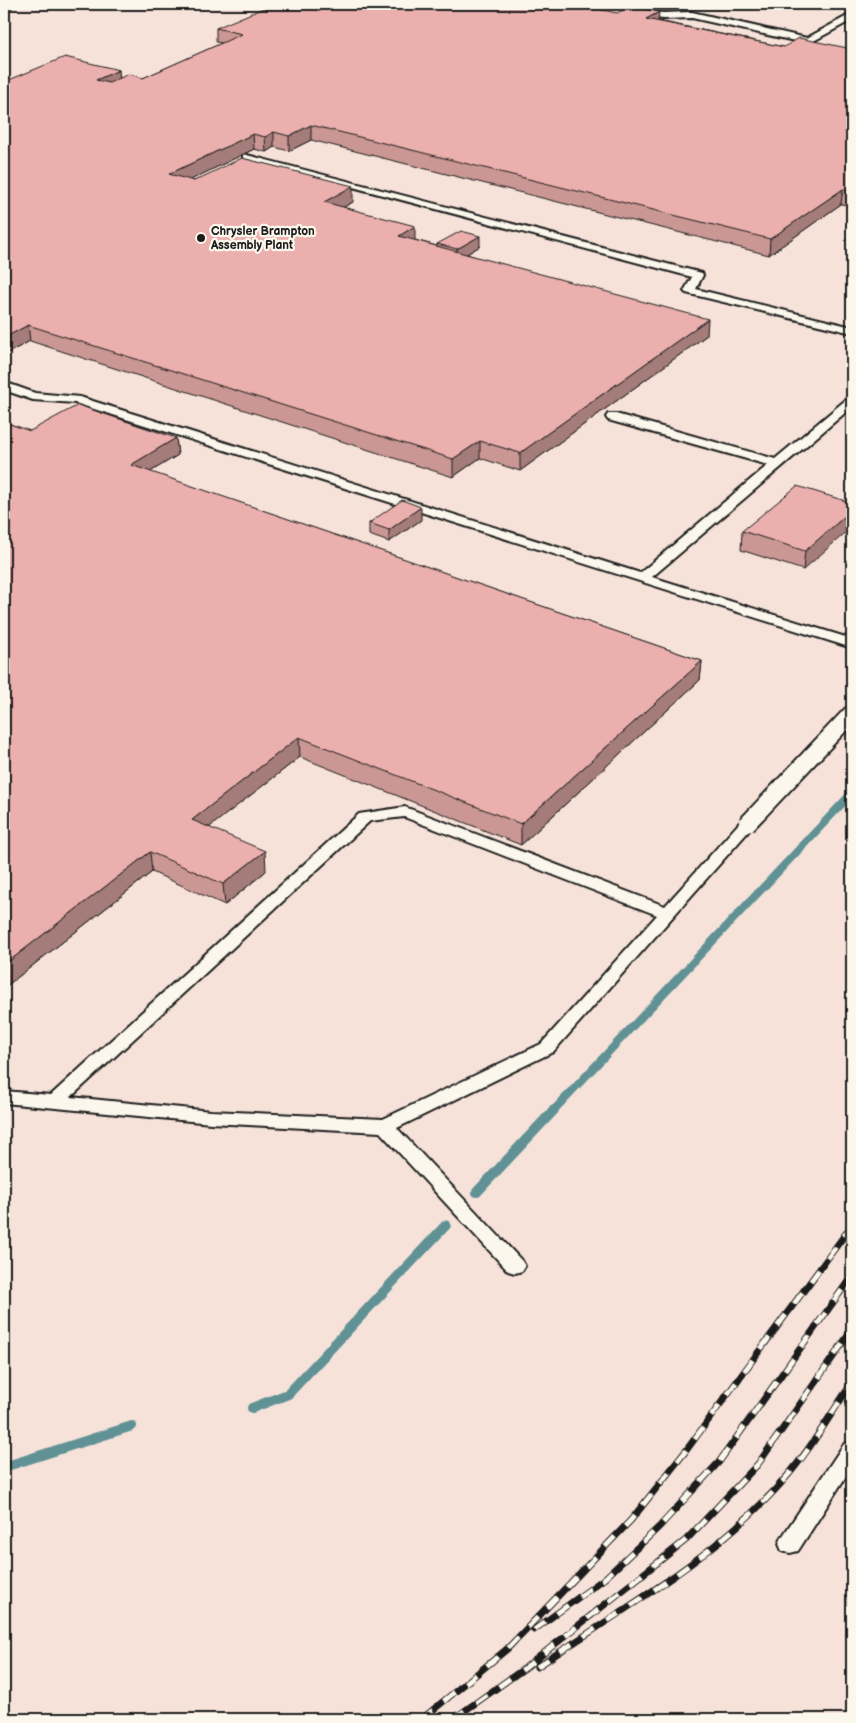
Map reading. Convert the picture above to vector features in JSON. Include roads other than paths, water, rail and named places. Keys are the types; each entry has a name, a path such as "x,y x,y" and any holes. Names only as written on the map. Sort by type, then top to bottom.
{"main road":[{"path":"4,7 12,4"}],"lane":[{"path":"674,16 696,4"},
{"path":"847,4 852,5"},
{"path":"632,12 692,16 808,41 852,17"},
{"path":"246,156 698,275 690,290 852,330"},
{"path":"4,386 33,396 76,400 852,644"},
{"path":"642,578 852,401"},
{"path":"612,418 778,464"},
{"path":"4,1097 212,1117 385,1126 547,1048 747,824 852,713"},
{"path":"55,1102 365,817 405,812 668,913"},
{"path":"385,1126 515,1266"},
{"path":"790,1544 852,1450"}],"waterway":[{"path":"553,1111 852,793"},
{"path":"477,1192 554,1110"},
{"path":"252,1408 288,1394 446,1225"},
{"path":"4,1467 132,1426"}],"railway":[{"path":"422,1719 507,1649 631,1520 685,1452 852,1225"},
{"path":"534,1630 605,1578 659,1527 719,1462 852,1276"},
{"path":"453,1719 525,1668 686,1540 758,1464 852,1330"},
{"path":"537,1667 670,1579 733,1530 762,1503 798,1463 852,1383"}],"place":[{"name":"Chrysler Brampton Assembly Plant","path":"201,238"}]}
